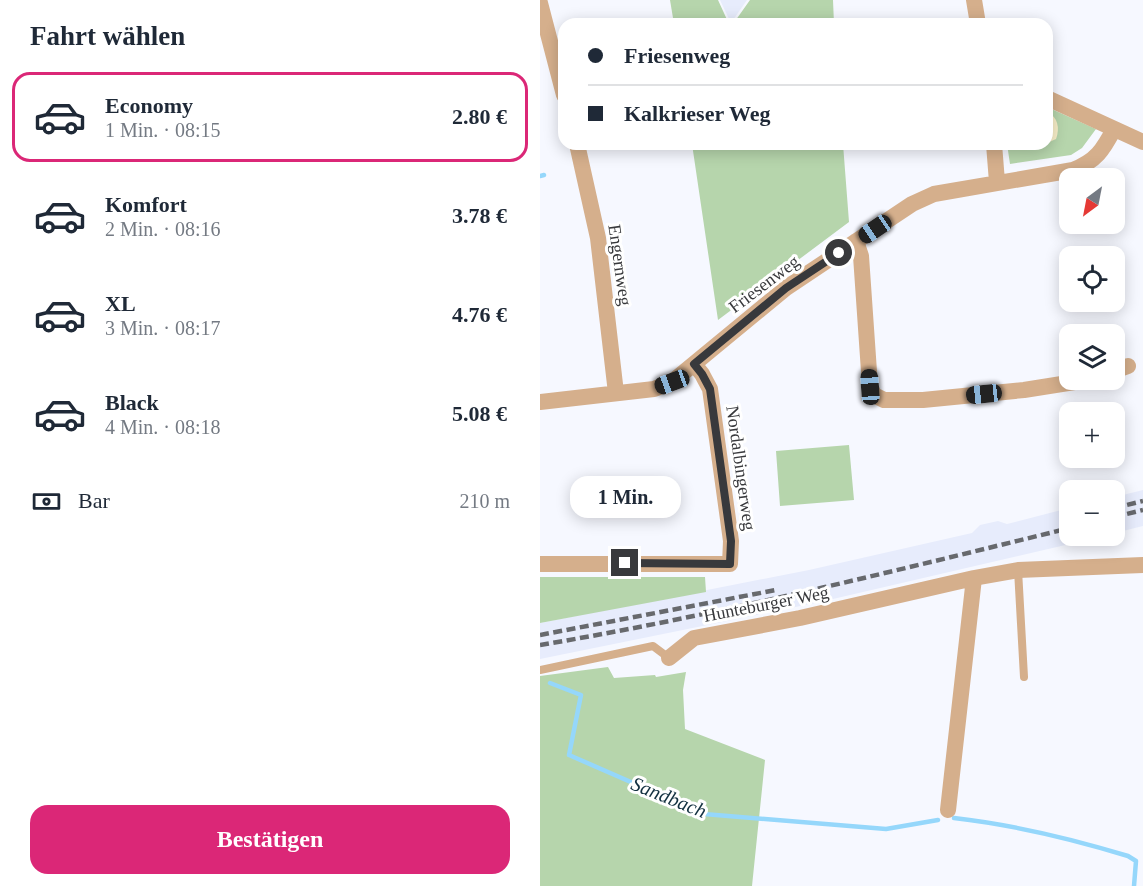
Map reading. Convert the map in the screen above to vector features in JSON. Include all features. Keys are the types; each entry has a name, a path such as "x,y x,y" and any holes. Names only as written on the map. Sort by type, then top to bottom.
{"street":[{"path":"974,0 977,18"},
{"path":"541,10 558,73"},
{"path":"1053,101 1143,142"},
{"name":"Friesenweg","path":"694,364 786,288 912,204 934,194 1073,170 1090,163 1105,146 1114,129"},
{"name":"Engernweg","path":"578,150 598,238 616,393"},
{"path":"994,150 998,182"},
{"path":"856,241 861,256 870,387 874,395 884,400 923,400 1059,384"},
{"path":"540,402 654,389 672,382 694,364"},
{"name":"Nordalbingerweg","path":"540,564 730,564 731,541 710,389 694,364"},
{"name":"Hunteburger Weg","path":"669,658 694,638 800,618 974,578 1018,570 1143,565"},
{"path":"948,810 974,578"}],"lane":[{"path":"1018,570 1024,677"},
{"name":"Hunteburger Weg","path":"540,670 653,646 669,658"}],"shaded area":[{"path":"720,0 747,0 734,18 729,18"},
{"path":"1143,490 1143,526 1125,530 1125,494"},
{"path":"1059,511 1059,546 1061,546 820,602 540,659 540,623 809,570 972,533 980,525 998,521 1007,524"}],"green space":[{"path":"670,0 718,0 726,18 673,18"},
{"path":"750,0 833,0 834,18 737,18"},
{"path":"1053,110 1096,129 1082,148 1071,155 1010,164 1008,150 1053,150"},
{"path":"693,150 843,150 849,222 718,320"},
{"path":"849,445 854,500 780,506 776,451"},
{"path":"540,577 705,577 706,592 540,623"},
{"path":"608,667 614,678 655,675 656,677 686,672 683,690 685,729 765,760 752,886 540,886 540,676"}],"sand":[{"path":"1053,116 1057,123 1056,139 1053,140"}],"waterway":[{"path":"540,176 544,175"},
{"name":"Sandbach","path":"550,683 581,695 569,755 704,814 886,829 938,820"},
{"name":"Sandbach","path":"954,818 1042,833 1128,856 1136,861 1134,886"}],"railway":[{"path":"1125,505 1143,501"},
{"path":"1125,514 1143,510"},
{"path":"540,645 740,606 1059,531"},
{"path":"540,635 776,590"}],"route":[{"path":"625,563 730,564 731,541 710,389 694,364 786,288 839,253"}]}
